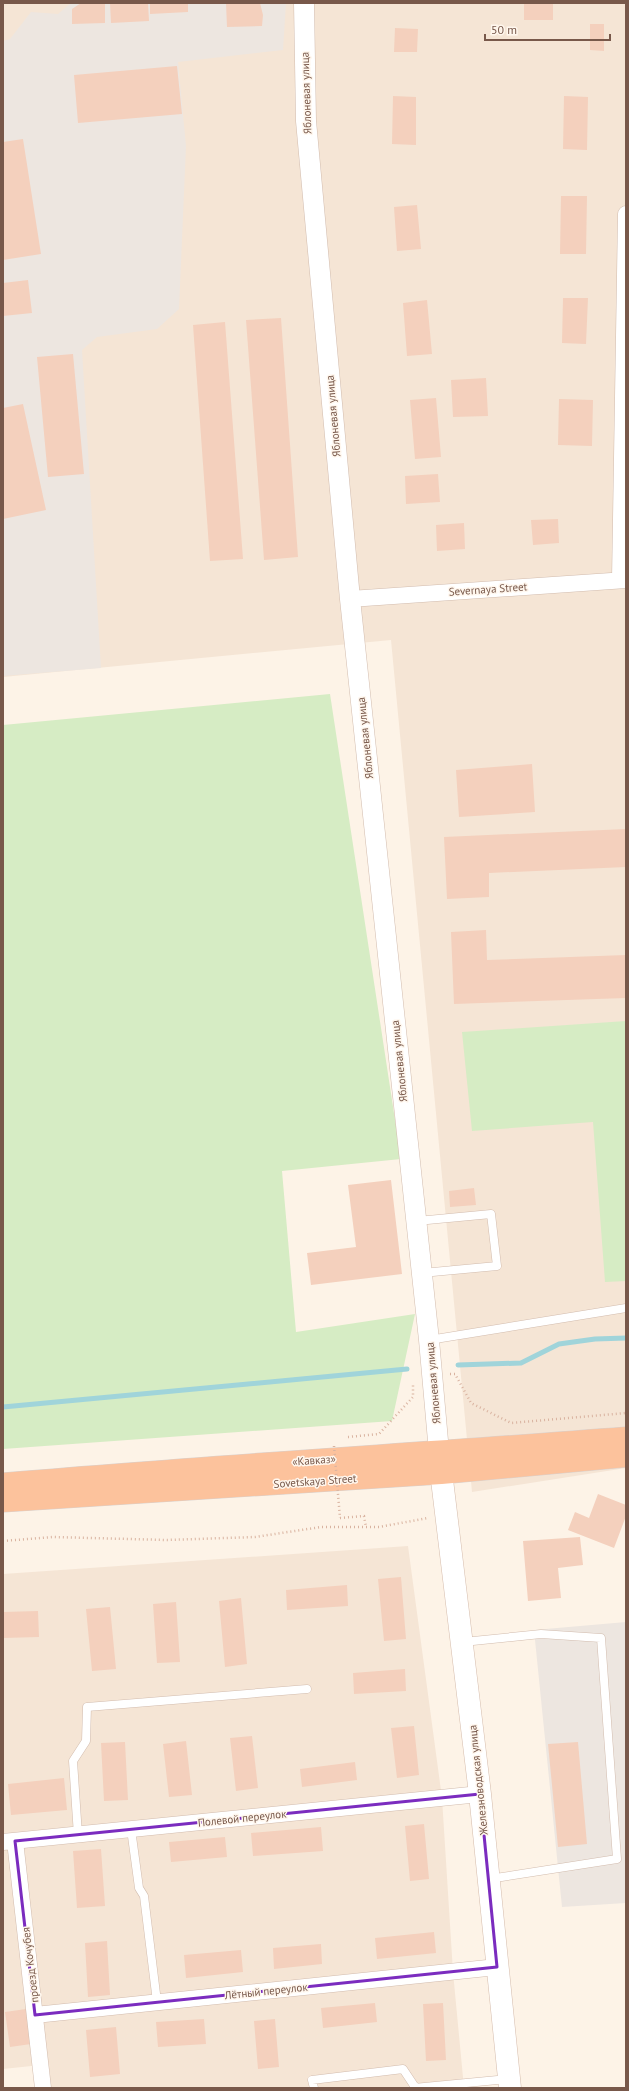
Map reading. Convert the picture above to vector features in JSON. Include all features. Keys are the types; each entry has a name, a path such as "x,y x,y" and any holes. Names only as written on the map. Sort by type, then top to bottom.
{"highway":[{"name":"Sovetskaya Street","path":"3,1501 440,1462 625,1454"},
{"name":"«Кавказ»","path":"3,1484 200,1467 440,1462"}],"main road":[{"name":"Железноводская улица","path":"440,1462 463,1642 480,1794 509,2083"}],"street":[{"name":"Яблоневая улица","path":"304,3 306,121 350,599 417,1221 440,1462"},
{"path":"623,580 626,214"},
{"name":"Severnaya Street","path":"350,599 623,580"},
{"name":"Полевой переулок","path":"9,1842 480,1794"},
{"name":"проезд Кочубея","path":"9,1842 35,2015 43,2088"},
{"name":"Лётный переулок","path":"35,2015 497,1967"}],"lane":[{"path":"417,1221 491,1214 497,1266 422,1273"},
{"path":"429,1340 626,1308"},
{"path":"463,1642 541,1634 601,1638 618,1859 488,1879"},
{"path":"78,1835 74,1761 86,1741 87,1707 307,1689"},
{"path":"131,1829 139,1888 144,1896 157,2002"},
{"path":"314,2088 312,2080 403,2069 415,2088 509,2083"}],"path":[{"path":"342,1438 380,1434 413,1397 413,1376 455,1374 471,1403 511,1423 626,1413"},
{"path":"334,1446 340,1518 364,1516 366,1527"},
{"path":"3,1541 53,1537 167,1540 254,1537 321,1527 379,1527 446,1514"}],"highlighted area":[{"path":"480,1794 497,1967 35,2015 15,1841"}],"shaded area":[{"path":"3,3 626,3 626,1468 472,1492 391,640 3,677"},
{"path":"71,3 286,3 283,50 178,62 186,146 179,309 157,329 97,337 82,350 101,668 3,676 3,41 10,39 31,12 58,14"},
{"path":"408,1546 442,1798 453,1972 464,2088 43,2088 41,2065 3,2069 3,1574"},
{"path":"626,1622 626,1903 562,1907 534,1630"}],"green space":[{"path":"330,694 401,1159 282,1171 296,1332 415,1314 392,1421 3,1449 3,725"},
{"path":"626,1021 626,1281 605,1282 593,1122 472,1131 462,1032"}],"building":[{"path":"81,3 105,3 105,23 72,24 72,9"},
{"path":"110,3 148,3 149,21 111,23"},
{"path":"150,3 188,3 188,12 150,14"},
{"path":"226,3 260,3 263,15 262,26 227,27"},
{"path":"524,3 553,3 553,20 524,20"},
{"path":"590,24 604,24 604,51 590,50"},
{"path":"395,28 418,29 417,52 394,52"},
{"path":"177,66 182,114 78,123 74,75"},
{"path":"393,96 416,97 416,145 392,144"},
{"path":"564,96 588,97 587,150 563,149"},
{"path":"23,139 41,254 3,260 3,142"},
{"path":"561,196 587,196 586,254 560,254"},
{"path":"417,205 421,249 397,251 394,207"},
{"path":"28,280 32,313 3,316 3,283"},
{"path":"563,298 588,298 586,344 562,343"},
{"path":"427,300 432,354 407,356 403,303"},
{"path":"281,318 298,557 264,560 246,320"},
{"path":"225,322 243,559 210,561 193,325"},
{"path":"73,354 84,474 48,477 37,357"},
{"path":"486,378 488,416 453,417 451,380"},
{"path":"436,398 441,457 415,459 410,400"},
{"path":"559,399 593,400 592,446 558,445"},
{"path":"23,404 46,510 3,519 3,408"},
{"path":"438,474 440,502 406,504 405,476"},
{"path":"558,519 559,543 533,545 531,520"},
{"path":"464,523 465,549 437,551 436,525"},
{"path":"532,764 535,812 459,817 456,770"},
{"path":"626,829 626,867 489,873 489,897 447,899 444,837"},
{"path":"486,930 487,960 626,955 626,998 454,1004 451,932"},
{"path":"391,1180 402,1274 311,1285 307,1253 356,1247 348,1185"},
{"path":"474,1188 476,1205 450,1207 449,1191"},
{"path":"598,1494 626,1505 626,1516 614,1548 568,1530 575,1512 589,1518"},
{"path":"580,1537 583,1565 558,1568 561,1598 528,1601 523,1541"},
{"path":"401,1577 406,1639 384,1641 378,1579"},
{"path":"347,1585 348,1606 287,1610 286,1590"},
{"path":"241,1598 247,1664 225,1667 219,1601"},
{"path":"176,1602 180,1662 157,1663 153,1604"},
{"path":"110,1607 116,1669 92,1671 86,1609"},
{"path":"38,1611 39,1637 3,1638 3,1612"},
{"path":"405,1669 406,1691 354,1694 353,1673"},
{"path":"414,1726 419,1775 397,1778 391,1728"},
{"path":"252,1736 258,1788 236,1791 230,1738"},
{"path":"186,1741 192,1795 169,1797 163,1744"},
{"path":"125,1742 128,1800 104,1801 101,1743"},
{"path":"578,1742 587,1844 558,1847 548,1744"},
{"path":"355,1762 357,1780 302,1787 300,1769"},
{"path":"64,1778 67,1810 11,1815 8,1784"},
{"path":"424,1824 429,1879 410,1881 405,1826"},
{"path":"321,1827 323,1851 253,1856 251,1833"},
{"path":"225,1837 227,1857 171,1862 169,1842"},
{"path":"101,1849 105,1906 77,1908 73,1851"},
{"path":"434,1932 436,1953 377,1959 375,1938"},
{"path":"107,1941 110,1995 88,1997 85,1943"},
{"path":"321,1944 322,1964 274,1969 273,1948"},
{"path":"241,1950 243,1972 186,1978 184,1955"},
{"path":"375,2003 377,2022 323,2028 321,2008"},
{"path":"443,2003 446,2060 426,2061 423,2004"},
{"path":"26,2009 31,2044 10,2047 5,2012"},
{"path":"204,2019 206,2044 158,2047 156,2022"},
{"path":"275,2019 279,2067 258,2069 254,2021"},
{"path":"116,2027 120,2074 90,2077 86,2030"}],"waterway":[{"path":"458,1365 521,1363 559,1344 595,1339 626,1338"},
{"path":"3,1407 407,1369"}]}
